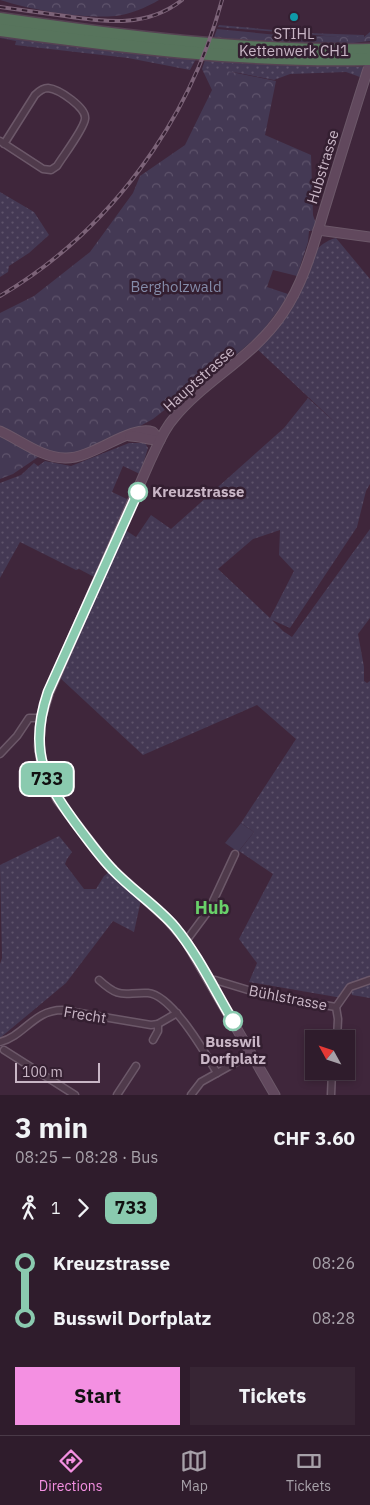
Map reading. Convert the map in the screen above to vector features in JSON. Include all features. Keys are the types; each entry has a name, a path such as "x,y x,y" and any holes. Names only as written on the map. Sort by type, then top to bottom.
{"highway":[{"path":"0,19 112,35 212,45 304,50 370,50"},
{"path":"0,30 112,45 216,56 370,61"}],"street":[{"name":"Hubstrasse","path":"318,230 370,61"},
{"path":"42,89 55,90 79,106 84,112 83,125 57,166 53,169 46,170 41,168 2,142 35,95 42,89"},
{"path":"318,230 370,237"},
{"name":"Hauptstrasse","path":"275,1095 186,941 160,912 114,871 58,800 50,785 39,746 41,718 48,692 160,440 173,419 182,409 255,347 276,323 291,301 301,280 318,230"},
{"path":"0,431 42,452 64,458 83,455 128,436 140,436 155,441 160,440"},
{"path":"0,754 29,718 41,718"},
{"path":"186,941 209,910 235,854"},
{"path":"99,980 113,992 126,994 148,993 156,996 177,1013 194,1035 217,1074"},
{"name":"Bühlstrasse","path":"210,982 216,980 268,996 336,1007 337,1030"},
{"path":"336,1007 350,987 370,980"},
{"name":"Frecht","path":"0,1042 11,1037 36,1018 51,1010 62,1010 144,1024 158,1024"},
{"path":"153,1040 158,1031 158,1024 177,1013"},
{"path":"4,1050 75,1095"},
{"path":"191,1095 201,1082 252,1054"},
{"path":"117,1095 136,1066"},
{"path":"330,1095 331,1080"}],"green space":[{"path":"0,0 159,0 126,14 102,17 57,13"},
{"path":"219,25 307,33 364,35 364,37 338,37 218,27"},
{"path":"217,29 278,35 364,37 370,32 370,41 353,43 237,40 214,37"},
{"path":"0,34 196,59 190,70 128,58 15,45 16,41 0,38"},
{"path":"205,60 363,67 360,77 346,72 290,74 274,80 239,73 202,69"},
{"name":"Bergholzwald","path":"202,69 217,69 276,81 265,135 311,155 313,215 318,230 309,231 308,242 297,276 273,270 267,287 288,294 261,333 213,375 195,386 153,419 131,431 84,451 64,455 47,451 13,474 0,479 0,313 34,296 90,252 133,193 140,176 185,145 212,90"},
{"path":"0,192 34,212 49,235 29,253 9,266 8,272 0,277"},
{"path":"336,238 370,279 370,484 366,491 357,527 290,628 272,620 292,637 370,529 370,618 358,634 364,667 364,681 367,683 370,681 370,998 352,995 350,988 342,998 249,982 257,963 239,939 273,874 239,851 254,832 241,823 296,739 257,705 143,755 58,676 122,528 136,537 151,515 171,529 284,428 308,398 339,426 255,347 276,323 307,262 315,251 325,243","holes":["280,530 279,555 294,571 270,618 218,569 253,539"]},
{"path":"129,443 145,443 148,448 140,474 123,466 112,492 129,500 96,578 20,542 0,578 0,483 21,475 34,463 38,466 45,461 71,466"},
{"path":"241,823 254,832 238,852 225,843"},
{"path":"59,836 72,852 65,864 84,889 96,889 104,876 109,872 141,900 134,932 113,921 66,983 0,1038 0,964 2,958 0,865"}],"railway":[{"path":"0,7 96,20 126,21 155,15 169,9 182,0"},
{"path":"0,296 39,270 76,240 140,170 166,130 189,89 207,45 222,0"}],"bus line":[{"name":"733","path":"138,492 48,692 39,732 41,758 46,776 58,800 104,860 160,912 186,941 233,1021"}],"place":[{"name":"STIHL Kettenwerk CH1","path":"294,17"},
{"name":"Kreuzstrasse","path":"138,492"},
{"name":"Busswil Dorfplatz","path":"233,1021"}],"district":[{"name":"Hub","path":"212,908"}]}
